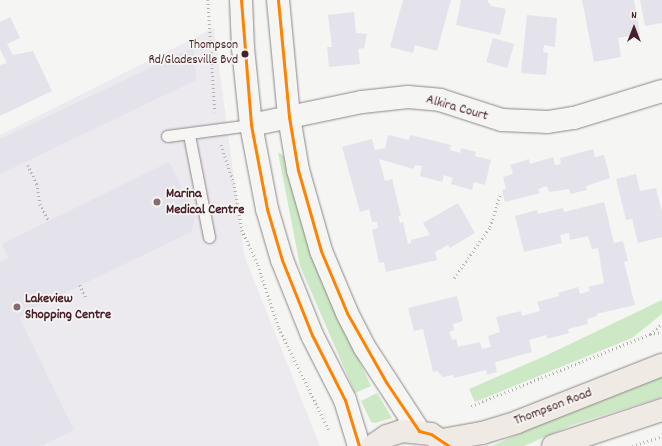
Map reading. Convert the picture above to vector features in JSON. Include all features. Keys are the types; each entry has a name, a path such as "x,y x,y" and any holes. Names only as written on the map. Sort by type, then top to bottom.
{"main road":[{"path":"241,0 243,48 251,125 267,209 282,260 312,335 345,400 359,446"},
{"path":"278,0 289,117 309,210 321,251 338,293 365,348 419,431"},
{"name":"Alkira Court","path":"251,125 385,98 419,98 440,100 494,119 548,122 574,118 662,91"},
{"name":"Thompson Road","path":"446,443 517,422 662,364"},
{"path":"553,446 662,410"},
{"path":"372,446 386,436 402,431 419,431 446,443"}],"lane":[{"path":"167,136 189,135 251,125"},
{"path":"189,135 210,237"}],"path":[{"path":"208,0 215,112"},
{"path":"28,165 37,184 40,204 49,221"},
{"path":"454,278 490,227 500,195"},
{"path":"80,285 86,298"},
{"path":"650,334 662,324"},
{"path":"471,406 650,334 662,332"},
{"path":"632,446 662,436"}],"shaded area":[{"path":"214,28 244,255 320,446 0,446 0,135"}],"green space":[{"path":"278,152 285,157 331,299 371,386 355,393 300,266"},
{"path":"662,300 662,314 632,338 475,402 469,389 545,356"},
{"path":"662,377 662,397 572,425 524,446 492,446 547,421"},
{"path":"377,393 392,418 375,423 371,422 361,401"}],"building":[{"path":"403,0 451,0 437,51 415,45 413,53 390,47"},
{"path":"461,0 487,0 491,6 506,9 500,35 456,25"},
{"path":"582,0 634,0 640,34 618,38 621,57 594,62"},
{"path":"640,0 662,0 662,23 645,26"},
{"path":"354,12 356,33 367,34 364,48 358,49 360,64 329,67 327,47 332,47 328,15"},
{"path":"527,15 557,18 555,47 544,45 543,52 548,53 546,75 521,73"},
{"path":"10,17 20,38 7,44 13,55 33,51 52,91 0,116 0,65 7,63 0,49 0,22"},
{"path":"493,38 514,44 507,68 486,62"},
{"path":"194,47 196,80 0,174 0,139"},
{"path":"388,135 409,140 410,135 451,145 450,150 460,153 461,148 476,152 475,156 491,160 485,185 474,182 472,190 451,184 453,178 444,175 442,182 420,176 422,166 415,165 414,169 379,159 385,181 392,179 401,216 398,216 400,223 403,222 408,244 411,243 411,240 430,235 423,223 458,203 475,233 450,248 448,245 435,252 437,260 386,272 384,262 379,263 372,230 378,228 377,222 372,222 369,209 360,212 342,147 372,139 375,150 385,148"},
{"path":"593,149 595,157 604,155 610,178 586,186 587,190 570,194 569,189 549,192 547,186 538,189 540,193 505,202 502,190 506,189 503,177 513,174 510,165 529,159 530,164 553,157 555,165 561,164 560,158"},
{"name":"Lakeview Shopping Centre","path":"169,162 196,216 191,232 23,313 24,315 19,317 74,430 41,446 0,446 0,262 9,258 2,244"},
{"path":"636,174 640,191 656,188 662,212 662,237 638,243 632,219 626,220 616,179"},
{"path":"604,202 614,243 623,241 628,261 624,262 635,305 596,314 597,316 587,319 588,324 568,329 569,333 547,339 546,335 529,340 532,352 495,362 497,372 487,375 486,370 454,378 453,375 443,377 437,371 433,372 423,329 414,331 408,308 457,296 463,321 453,324 454,330 449,332 452,340 456,339 458,347 480,342 482,349 491,347 488,336 500,332 496,317 521,311 522,316 540,311 537,302 559,296 558,293 578,287 580,294 590,291 588,287 604,283 598,248 592,249 588,236 570,240 569,233 560,235 562,243 524,252 515,216 537,210 538,214 563,208 564,212"}],"transit line":[{"path":"241,0 251,125 267,209 282,260 312,335 345,400 359,446"},
{"path":"278,0 289,117 298,170 321,251 347,313 386,382 419,431 431,434 449,446"}],"place":[{"name":"Thompson Rd/Gladesville Bvd","path":"245,54"},
{"name":"Marina Medical Centre","path":"157,202"},
{"name":"Lakeview Shopping Centre","path":"17,307"}]}
